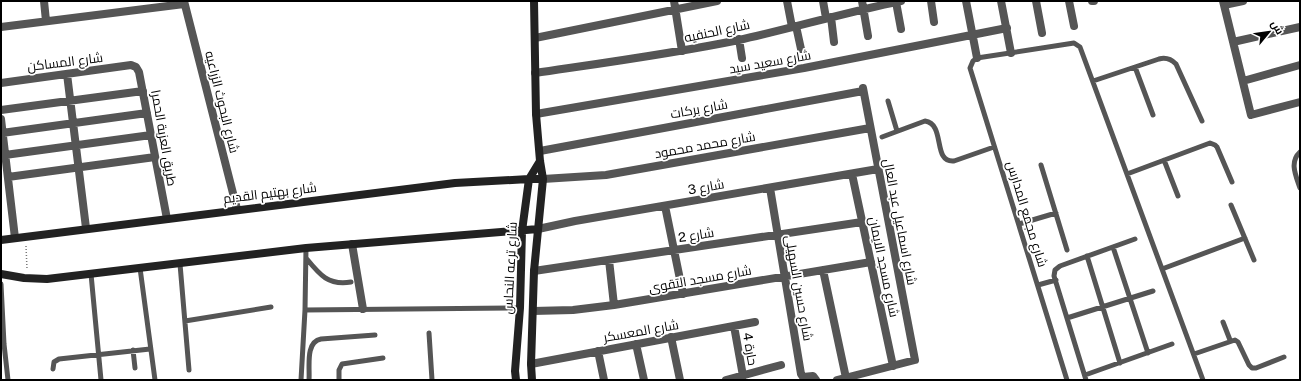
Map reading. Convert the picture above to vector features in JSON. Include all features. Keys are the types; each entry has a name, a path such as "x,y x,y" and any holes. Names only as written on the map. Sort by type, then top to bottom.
{"main road":[{"name":"شارع ترعه النحاس","path":"532,380 531,364 534,271 543,179 536,114 534,1"},
{"name":"شارع ترعه النحاس","path":"516,380 515,371 520,308 522,231 529,179 540,161"},
{"name":"شارع بهتيم القديم","path":"1,240 237,209 455,183 543,179"},
{"path":"1,274 47,279 306,248 538,229"}],"street":[{"path":"44,1 46,21"},
{"path":"535,38 675,5 717,1"},
{"path":"787,1 801,49"},
{"path":"823,1 834,42"},
{"path":"931,1 934,22"},
{"path":"966,1 978,58"},
{"path":"1001,1 1011,53"},
{"path":"1036,1 1042,33"},
{"path":"1069,1 1074,26"},
{"path":"1243,1 1223,3 1251,115 1300,102"},
{"path":"1,27 184,2"},
{"name":"شارع البحوث الزراعيه","path":"184,2 237,209"},
{"path":"899,2 901,29"},
{"name":"شارع الحنفيه","path":"535,73 682,51 739,40 828,17 863,5 899,2"},
{"path":"675,5 682,51"},
{"path":"863,5 868,36"},
{"name":"شارع سعيد سيد","path":"536,114 804,68 1007,28"},
{"path":"1233,42 1300,28"},
{"path":"739,40 742,58"},
{"path":"1243,81 1300,65"},
{"name":"شارع المساكن","path":"1,83 133,66"},
{"name":"طريق العزبة الحمرا","path":"133,66 138,69 143,92 166,218"},
{"path":"67,74 86,228"},
{"name":"شارع اسماعيل عبد العال","path":"863,90 915,360 893,366"},
{"name":"شارع بركات","path":"540,151 863,90"},
{"path":"1,110 143,92"},
{"path":"2,133 147,113"},
{"path":"1,119 15,238"},
{"name":"شارع محمد محمود","path":"543,179 606,175 870,128"},
{"path":"5,155 151,136"},
{"path":"8,177 155,157"},
{"name":"شارع 3","path":"538,229 575,221 878,169"},
{"name":"شارع مسجد الايمان","path":"852,174 893,366"},
{"name":"شارع حسين السهيلى","path":"770,188 801,374 803,377 813,376 816,380"},
{"path":"665,206 683,294"},
{"name":"شارع 2","path":"534,271 862,222"},
{"path":"352,244 363,309"},
{"path":"609,260 614,305"},
{"name":"شارع مسجد التقوى","path":"532,311 573,310 614,305 871,262"},
{"path":"823,270 846,378"},
{"name":"شارع المعسكر","path":"531,364 755,322"},
{"name":"حارة 4","path":"734,326 743,376"},
{"path":"671,338 680,380"},
{"path":"636,344 644,380"},
{"path":"598,351 604,380"},
{"path":"726,380 781,365"},
{"path":"837,380 893,366"}],"lane":[{"path":"978,58 1076,44 1080,47 1203,380"},
{"name":"شارع مجمع المدارس","path":"978,58 973,61 970,68 1067,380"},
{"path":"1093,81 1167,58 1173,62 1202,121"},
{"path":"1135,67 1154,114"},
{"path":"888,101 897,131"},
{"path":"882,137 922,121 930,122 935,127 943,156 949,161 954,161 994,147"},
{"path":"1127,174 1207,143 1213,144 1217,147 1232,182"},
{"path":"1300,152 1295,158 1294,167 1300,188"},
{"path":"1164,160 1178,196"},
{"path":"1041,165 1067,250"},
{"path":"1231,205 1254,260"},
{"path":"1018,224 1056,213"},
{"path":"1162,269 1244,238"},
{"path":"1135,239 1057,267 1054,273 1086,378 1120,363 1172,344"},
{"path":"1113,247 1148,353"},
{"path":"301,380 305,310 306,248"},
{"path":"1087,256 1120,363"},
{"path":"306,258 318,272 328,280 340,283 351,282"},
{"path":"180,264 189,370"},
{"path":"140,268 155,380"},
{"path":"91,274 101,380"},
{"path":"1038,285 1056,280"},
{"path":"1,284 2,345 8,380"},
{"path":"1067,318 1153,291"},
{"path":"185,321 271,307"},
{"path":"305,310 520,308"},
{"path":"1223,322 1230,340"},
{"path":"429,333 432,380"},
{"path":"309,380 310,350 312,344 316,340 375,335"},
{"path":"1194,354 1230,340 1235,340 1238,342 1249,365 1254,368 1284,357"},
{"path":"53,369 54,362 59,359 150,349"},
{"path":"133,350 135,368"},
{"path":"339,380 340,365 383,358"}],"path":[{"path":"26,237 27,278"}]}
